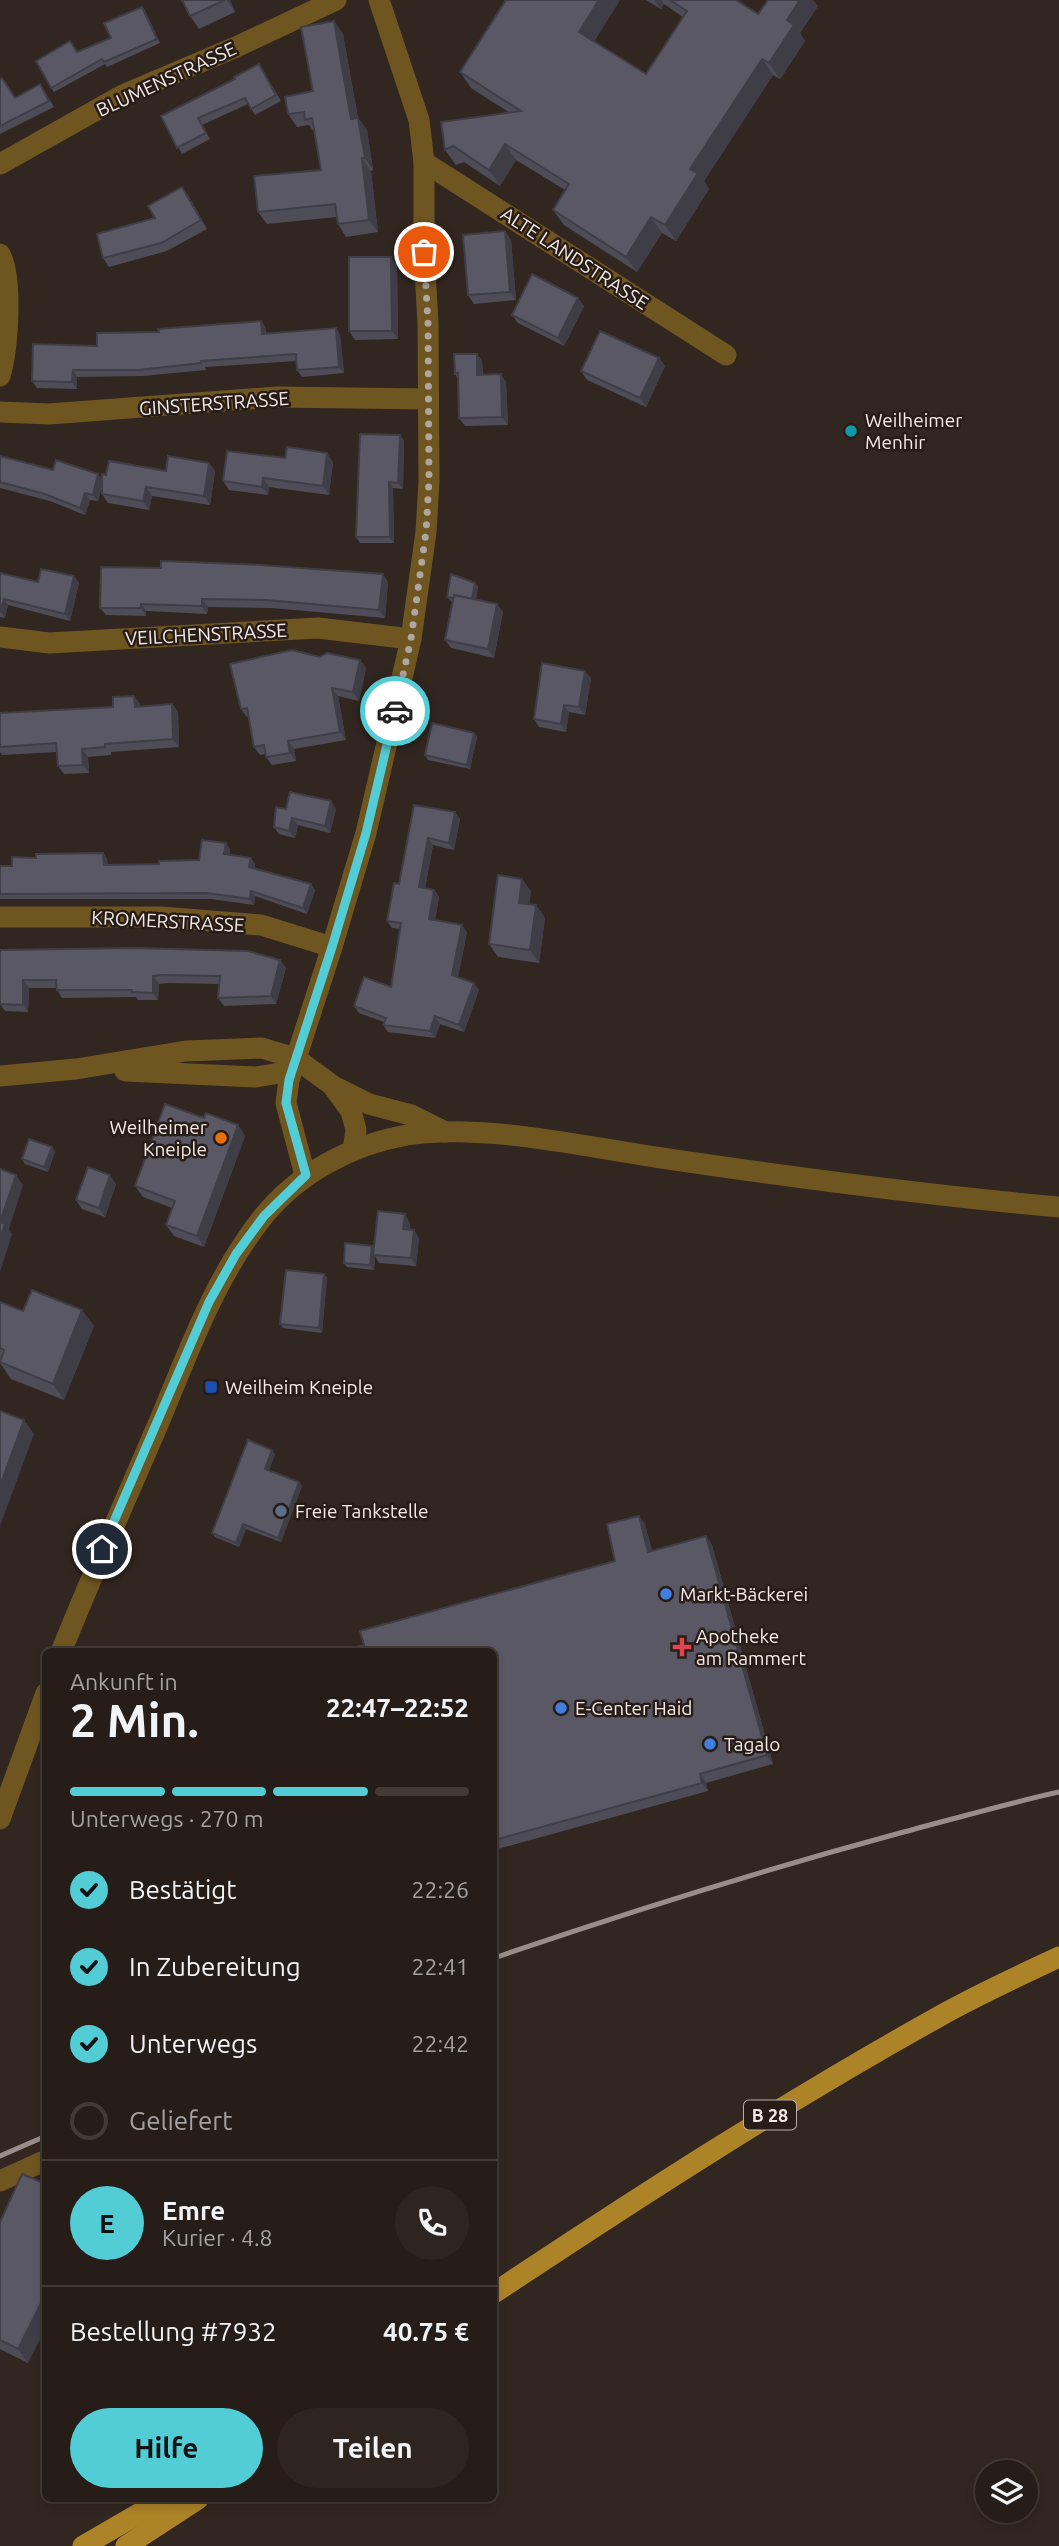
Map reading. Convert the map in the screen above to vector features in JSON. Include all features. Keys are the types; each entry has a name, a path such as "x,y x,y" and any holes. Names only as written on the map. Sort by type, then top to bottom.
{"main road":[{"name":"B 28","path":"497,2290 697,2159 842,2071 943,2014 1059,1957"},
{"path":"83,2546 159,2502"},
{"path":"125,2546 193,2502"}],"street":[{"name":"BLUMENSTRASSE","path":"0,163 123,95 236,47 336,0"},
{"path":"306,1175 286,1103 295,1058 366,833 411,639 426,532 429,481 424,162 419,120 379,0"},
{"name":"ALTE LANDSTRASSE","path":"424,162 726,355"},
{"path":"0,254 9,298 4,363 0,376"},
{"name":"GINSTERSTRASSE","path":"0,412 49,414 277,397 428,400"},
{"name":"VEILCHENSTRASSE","path":"0,637 49,643 318,628 411,639"},
{"name":"KROMERSTRASSE","path":"0,917 161,917 261,925 332,947"},
{"path":"0,1076 76,1069 186,1051 262,1048 295,1058 331,1086 369,1104 411,1115 444,1132"},
{"path":"76,1069 256,1077 279,1073 295,1058"},
{"path":"256,1077 271,1087 286,1103"},
{"path":"331,1086 351,1111 356,1130 353,1150"},
{"path":"63,1648 102,1549 209,1302 236,1254 264,1216 306,1175 353,1150 406,1135 444,1132 512,1136 827,1181 1059,1207"},
{"path":"0,1818 42,1704"},
{"path":"0,2180 42,2162"}],"building":[{"path":"182,0 225,0 190,16"},
{"path":"506,0 599,0 579,32 646,74 687,11 670,0 736,0 758,14 768,0 800,0 787,20 794,25 769,63 762,59 690,169 698,173 665,225 651,217 626,257 553,210 569,184 505,144 489,170 453,146 445,150 441,122 521,111 460,72"},
{"path":"142,7 157,39 104,62 102,59 51,88 36,61 70,41 77,52 111,38 104,23"},
{"path":"334,21 351,119 358,118 365,158 362,158 369,220 338,224 335,204 258,212 254,176 321,170 312,118 305,120 304,112 288,114 285,97 313,91 301,27"},
{"path":"259,64 276,95 251,109 245,98 198,118 206,133 177,148 161,116"},
{"path":"2,78 15,98 40,84 49,101 0,126"},
{"path":"182,187 201,220 161,243 103,258 97,234 155,218 148,206"},
{"path":"505,231 510,292 468,295 463,235"},
{"path":"349,257 391,257 392,331 349,331"},
{"path":"532,274 578,298 558,338 512,315"},
{"path":"261,321 262,334 336,328 339,367 297,370 296,354 201,361 138,370 73,370 72,382 32,381 33,344 97,346 97,333 159,332 158,329"},
{"path":"600,331 659,358 640,398 581,371"},
{"path":"454,354 477,354 477,375 501,374 502,417 459,418 458,373 455,374"},
{"path":"360,434 400,435 398,483 389,482 390,537 356,537"},
{"path":"287,447 327,453 323,486 263,478 262,487 223,481 227,451 285,458"},
{"path":"0,456 53,470 56,460 98,474 93,495 85,493 80,508 45,494 0,482"},
{"path":"168,456 209,463 204,496 146,487 143,501 102,494 102,474 106,475 109,461 166,471"},
{"path":"161,561 383,574 379,610 266,600 202,599 202,606 141,604 141,608 100,608 101,567 161,568"},
{"path":"41,569 74,576 65,614 4,599 0,612 0,573 38,582"},
{"path":"451,574 475,583 472,599 454,595 454,598 447,597"},
{"path":"454,595 497,604 488,649 445,640"},
{"path":"292,650 320,657 327,653 360,660 353,692 332,688 340,732 288,741 290,753 266,757 264,745 254,747 247,708 241,709 230,664"},
{"path":"542,663 585,671 579,707 564,705 561,724 534,719"},
{"path":"134,696 135,707 172,704 173,739 105,744 105,747 82,749 83,765 58,766 56,743 0,747 0,713 113,707 113,697"},
{"path":"432,723 474,733 467,765 425,755"},
{"path":"290,792 331,801 325,826 292,818 289,831 274,827 276,807 286,809"},
{"path":"414,805 455,812 449,843 428,838 419,887 434,890 429,919 462,925 452,975 474,983 459,1025 435,1016 430,1031 383,1025 386,1018 354,1006 364,977 391,987 401,923 387,921 394,883 399,884"},
{"path":"202,840 226,843 224,854 251,858 249,867 311,884 303,908 251,891 250,899 207,893 0,894 0,866 12,866 12,857 103,853 104,865 159,864 159,861 199,860"},
{"path":"498,875 522,879 519,903 536,905 530,950 489,944"},
{"path":"132,948 248,951 280,960 271,996 218,998 220,976 162,975 153,976 153,993 132,990 57,990 56,980 23,980 23,1005 0,1004 0,950"},
{"path":"165,1104 204,1118 206,1113 238,1125 197,1236 166,1225 175,1201 135,1186"},
{"path":"29,1139 52,1147 44,1167 22,1159"},
{"path":"88,1167 110,1175 99,1208 76,1200"},
{"path":"0,1169 16,1175 0,1222"},
{"path":"378,1211 405,1214 403,1229 414,1230 411,1258 373,1255"},
{"path":"0,1222 5,1224 0,1239"},
{"path":"345,1243 372,1246 370,1265 344,1263"},
{"path":"286,1270 324,1274 319,1328 280,1324"},
{"path":"32,1290 82,1310 53,1384 0,1362 4,1350 0,1348 0,1302 23,1311"},
{"path":"0,1411 24,1420 0,1486"},
{"path":"248,1440 272,1450 265,1469 299,1482 278,1538 243,1524 236,1543 212,1533"},
{"path":"639,1516 648,1552 706,1536 767,1755 700,1774 702,1783 497,1839 497,1648 352,1648 364,1645 360,1631 615,1561 607,1524"},
{"path":"22,2174 42,2182 42,2301 18,2349 0,2340 0,2222"}],"railway":[{"path":"497,1957 645,1908 798,1862 1059,1792"},
{"path":"0,2156 42,2138"}],"way so far":[{"path":"395,711 411,639 426,532 429,481 428,323 424,252"}],"place":[{"name":"Weilheimer Menhir","path":"851,431"},
{"name":"Weilheimer Kneiple","path":"221,1138"},
{"name":"Weilheim Kneiple","path":"211,1387"},
{"name":"Freie Tankstelle","path":"281,1511"},
{"name":"Markt-Bäckerei","path":"666,1594"},
{"name":"Apotheke am Rammert","path":"682,1647"},
{"name":"E-Center Haid","path":"561,1708"},
{"name":"Tagalo","path":"710,1744"}],"route":[{"path":"102,1549 209,1302 236,1254 264,1216 306,1175 286,1103 289,1080 366,833 395,711"}]}
